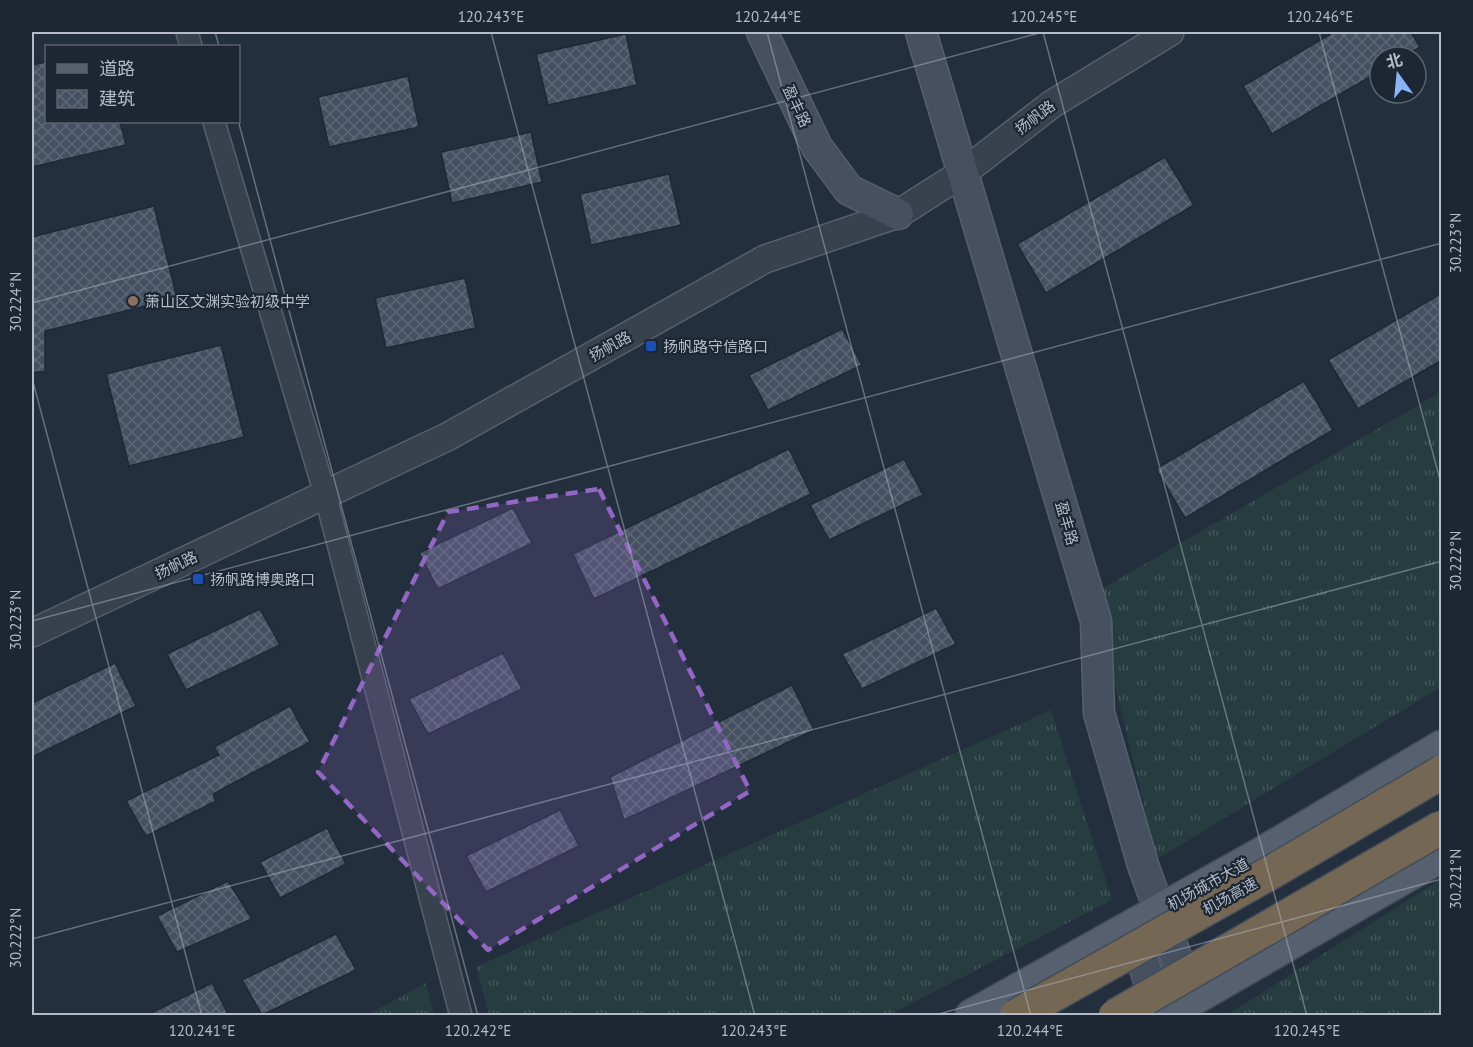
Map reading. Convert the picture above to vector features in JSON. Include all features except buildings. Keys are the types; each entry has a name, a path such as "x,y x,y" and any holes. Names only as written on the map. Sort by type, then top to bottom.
{"highway":[{"name":"机场高速","path":"1016,1016 1270,873 1442,772"},
{"path":"1115,1016 1442,827"}],"main road":[{"name":"盈丰路","path":"762,32 817,147 836,173 849,190 898,214"},
{"name":"盈丰路","path":"921,32 1096,621 1099,712 1146,920 1161,1016"},
{"name":"机场城市大道","path":"972,1016 1146,920 1442,747"},
{"path":"1161,1016 1194,1007 1442,855"},
{"name":"盈丰路","path":"1146,920 1194,1007"}],"street":[{"name":"扬帆路","path":"32,633 447,437 765,259 898,214 964,172 1052,104 1170,32"},
{"path":"214,123 325,494 461,1016"}],"highlighted area":[{"path":"599,489 750,791 488,950 318,772 448,512"}],"green space":[{"path":"1441,392 1441,687 1157,859 1093,594"},
{"path":"1051,710 1112,900 889,1015 489,1015 476,967"},
{"path":"1441,879 1441,1015 1227,1015"},
{"path":"426,983 434,1015 367,1015"}],"place":[{"name":"萧山区文渊实验初级中学","path":"133,301"},
{"name":"扬帆路守信路口","path":"651,346"},
{"name":"扬帆路博奥路口","path":"198,579"}]}
